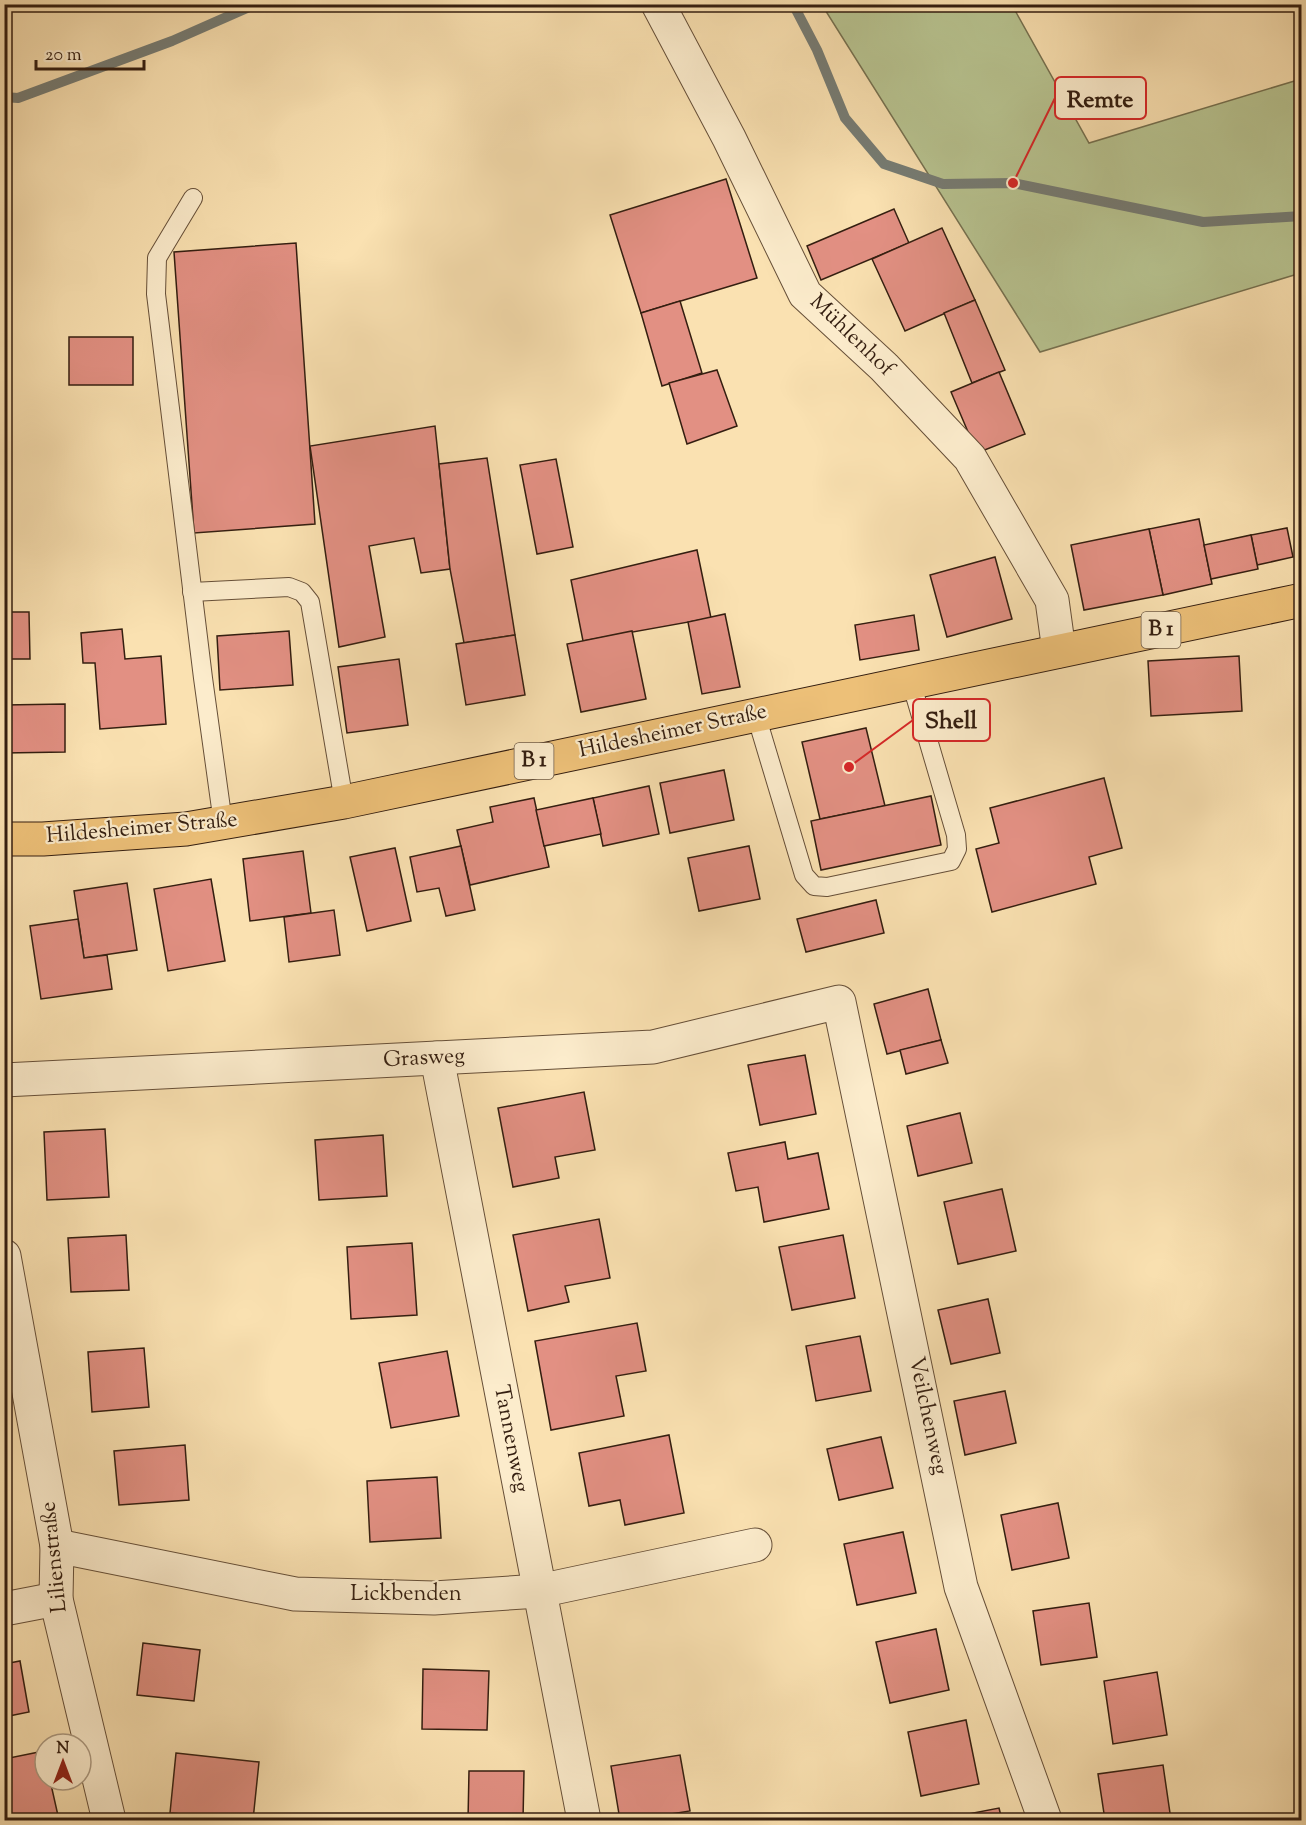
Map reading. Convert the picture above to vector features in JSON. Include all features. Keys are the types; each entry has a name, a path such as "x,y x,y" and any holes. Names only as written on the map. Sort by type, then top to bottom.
{"main road":[{"name":"Hildesheimer Straße","path":"4,839 186,829 344,802 1302,600"}],"street":[{"name":"Mühlenhof","path":"658,4 729,138 805,294 884,367 970,458 1052,600 1059,651"},
{"name":"Grasweg","path":"4,1080 653,1047 839,1002"},
{"name":"Veilchenweg","path":"839,1002 962,1587 1045,1821"},
{"name":"Tannenweg","path":"437,1058 584,1821"},
{"name":"Lilienstraße","path":"4,1256 57,1546 56,1599 109,1821"},
{"name":"Lickbenden","path":"57,1546 295,1593 434,1598 539,1590 756,1545"},
{"path":"4,1609 56,1599"}],"lane":[{"path":"193,198 157,258 156,294 223,823"},
{"path":"192,591 289,587 302,591 310,602 344,802"},
{"path":"756,715 804,875 814,886 839,885 951,861 957,849 956,835 911,682"}],"green space":[{"path":"822,5 1012,5 1089,143 1301,79 1301,273 1040,352"}],"building":[{"path":"726,179 757,278 641,313 610,215"},
{"path":"894,209 909,243 821,280 807,246"},
{"path":"942,228 975,300 905,331 872,259"},
{"path":"296,243 315,524 194,533 174,252"},
{"path":"975,300 1005,370 972,383 944,313"},
{"path":"680,301 702,373 662,386 641,313"},
{"path":"69,337 133,337 133,385 69,385"},
{"path":"717,370 737,426 687,444 669,383"},
{"path":"999,372 1025,434 977,453 951,392"},
{"path":"435,426 450,569 421,573 414,538 369,546 385,637 339,647 310,446"},
{"path":"487,458 515,635 464,643 450,569 439,464"},
{"path":"556,459 573,547 537,554 520,465"},
{"path":"1199,519 1212,584 1163,595 1149,529"},
{"path":"1287,528 1293,557 1257,565 1251,535"},
{"path":"1149,529 1163,595 1084,610 1071,545"},
{"path":"1251,535 1258,569 1211,579 1204,545"},
{"path":"697,550 711,618 583,641 571,580"},
{"path":"995,557 1012,619 947,637 930,575"},
{"path":"4,612 29,612 30,659 4,659"},
{"path":"725,614 740,687 702,694 688,622"},
{"path":"914,615 919,650 860,660 855,625"},
{"path":"122,629 125,659 161,656 166,724 100,729 95,663 83,663 81,633"},
{"path":"289,631 293,685 220,690 217,636"},
{"path":"632,631 646,699 581,712 567,644"},
{"path":"515,635 525,695 466,705 456,644"},
{"path":"1239,656 1242,711 1151,716 1148,661"},
{"path":"399,659 408,725 347,733 338,667"},
{"path":"65,704 65,752 4,753 4,705"},
{"path":"866,728 885,806 820,819 802,742"},
{"path":"724,770 734,820 670,833 660,783"},
{"path":"1104,778 1122,848 1089,857 1096,884 992,912 976,849 999,843 990,808"},
{"path":"649,786 659,834 603,846 593,798"},
{"path":"931,796 941,845 821,870 811,821"},
{"path":"534,798 549,867 470,885 457,830 493,822 490,807"},
{"path":"593,798 601,834 544,846 536,810"},
{"path":"461,846 475,910 446,916 439,888 417,892 410,857"},
{"path":"749,846 760,899 699,911 688,858"},
{"path":"395,848 411,921 367,931 350,857"},
{"path":"303,851 311,913 250,921 243,859"},
{"path":"211,879 225,961 168,971 154,889"},
{"path":"127,883 137,950 84,958 74,891"},
{"path":"876,900 884,933 806,952 797,919"},
{"path":"334,910 340,955 289,962 284,917"},
{"path":"78,919 84,958 107,955 112,989 41,999 30,926"},
{"path":"928,989 941,1040 887,1054 874,1004"},
{"path":"941,1040 948,1063 906,1074 900,1050"},
{"path":"805,1055 816,1114 760,1125 748,1065"},
{"path":"584,1092 595,1150 555,1157 559,1178 513,1187 498,1108"},
{"path":"960,1113 972,1163 918,1176 907,1126"},
{"path":"105,1129 109,1197 47,1200 44,1132"},
{"path":"383,1135 387,1196 319,1200 315,1140"},
{"path":"785,1142 788,1159 818,1153 829,1209 764,1222 758,1187 736,1191 728,1153"},
{"path":"1002,1189 1016,1251 958,1264 944,1202"},
{"path":"599,1219 610,1278 565,1286 569,1302 528,1311 513,1235"},
{"path":"126,1235 129,1290 71,1292 68,1238"},
{"path":"843,1235 855,1298 792,1310 779,1247"},
{"path":"412,1243 417,1315 351,1319 347,1247"},
{"path":"988,1299 1000,1353 951,1364 938,1310"},
{"path":"637,1323 646,1371 616,1376 624,1416 551,1430 535,1341"},
{"path":"860,1336 871,1391 816,1401 806,1346"},
{"path":"144,1348 149,1407 92,1412 88,1352"},
{"path":"447,1351 459,1416 391,1428 379,1363"},
{"path":"1005,1391 1016,1443 965,1455 954,1401"},
{"path":"669,1435 684,1513 625,1525 620,1500 589,1506 579,1453"},
{"path":"881,1437 893,1488 839,1500 827,1449"},
{"path":"185,1445 189,1500 119,1505 114,1451"},
{"path":"437,1477 441,1538 370,1542 367,1481"},
{"path":"1058,1503 1069,1558 1012,1570 1001,1515"},
{"path":"903,1532 916,1593 857,1605 844,1544"},
{"path":"1089,1603 1097,1657 1041,1665 1033,1611"},
{"path":"936,1629 949,1690 890,1703 876,1642"},
{"path":"143,1643 200,1650 194,1701 137,1695"},
{"path":"20,1661 29,1712 4,1717 4,1664"},
{"path":"423,1669 489,1671 487,1730 422,1729"},
{"path":"1157,1672 1167,1735 1113,1744 1104,1681"},
{"path":"966,1720 979,1784 921,1796 908,1732"},
{"path":"33,1753 33,1792 53,1792 59,1820 4,1820 4,1759"},
{"path":"176,1753 259,1762 253,1820 170,1813"},
{"path":"680,1755 690,1811 620,1820 611,1766"},
{"path":"1163,1765 1171,1820 1105,1820 1098,1774"},
{"path":"469,1771 524,1771 523,1820 468,1820"},
{"path":"999,1808 1002,1820 937,1820"}],"waterway":[{"path":"4,97 18,98 172,41 256,4"},
{"path":"793,4 817,50 845,118 884,164 943,184 1013,183 1203,222 1302,216"}],"place":[{"name":"Remte","path":"1013,183"},
{"name":"Shell","path":"849,767"}]}
